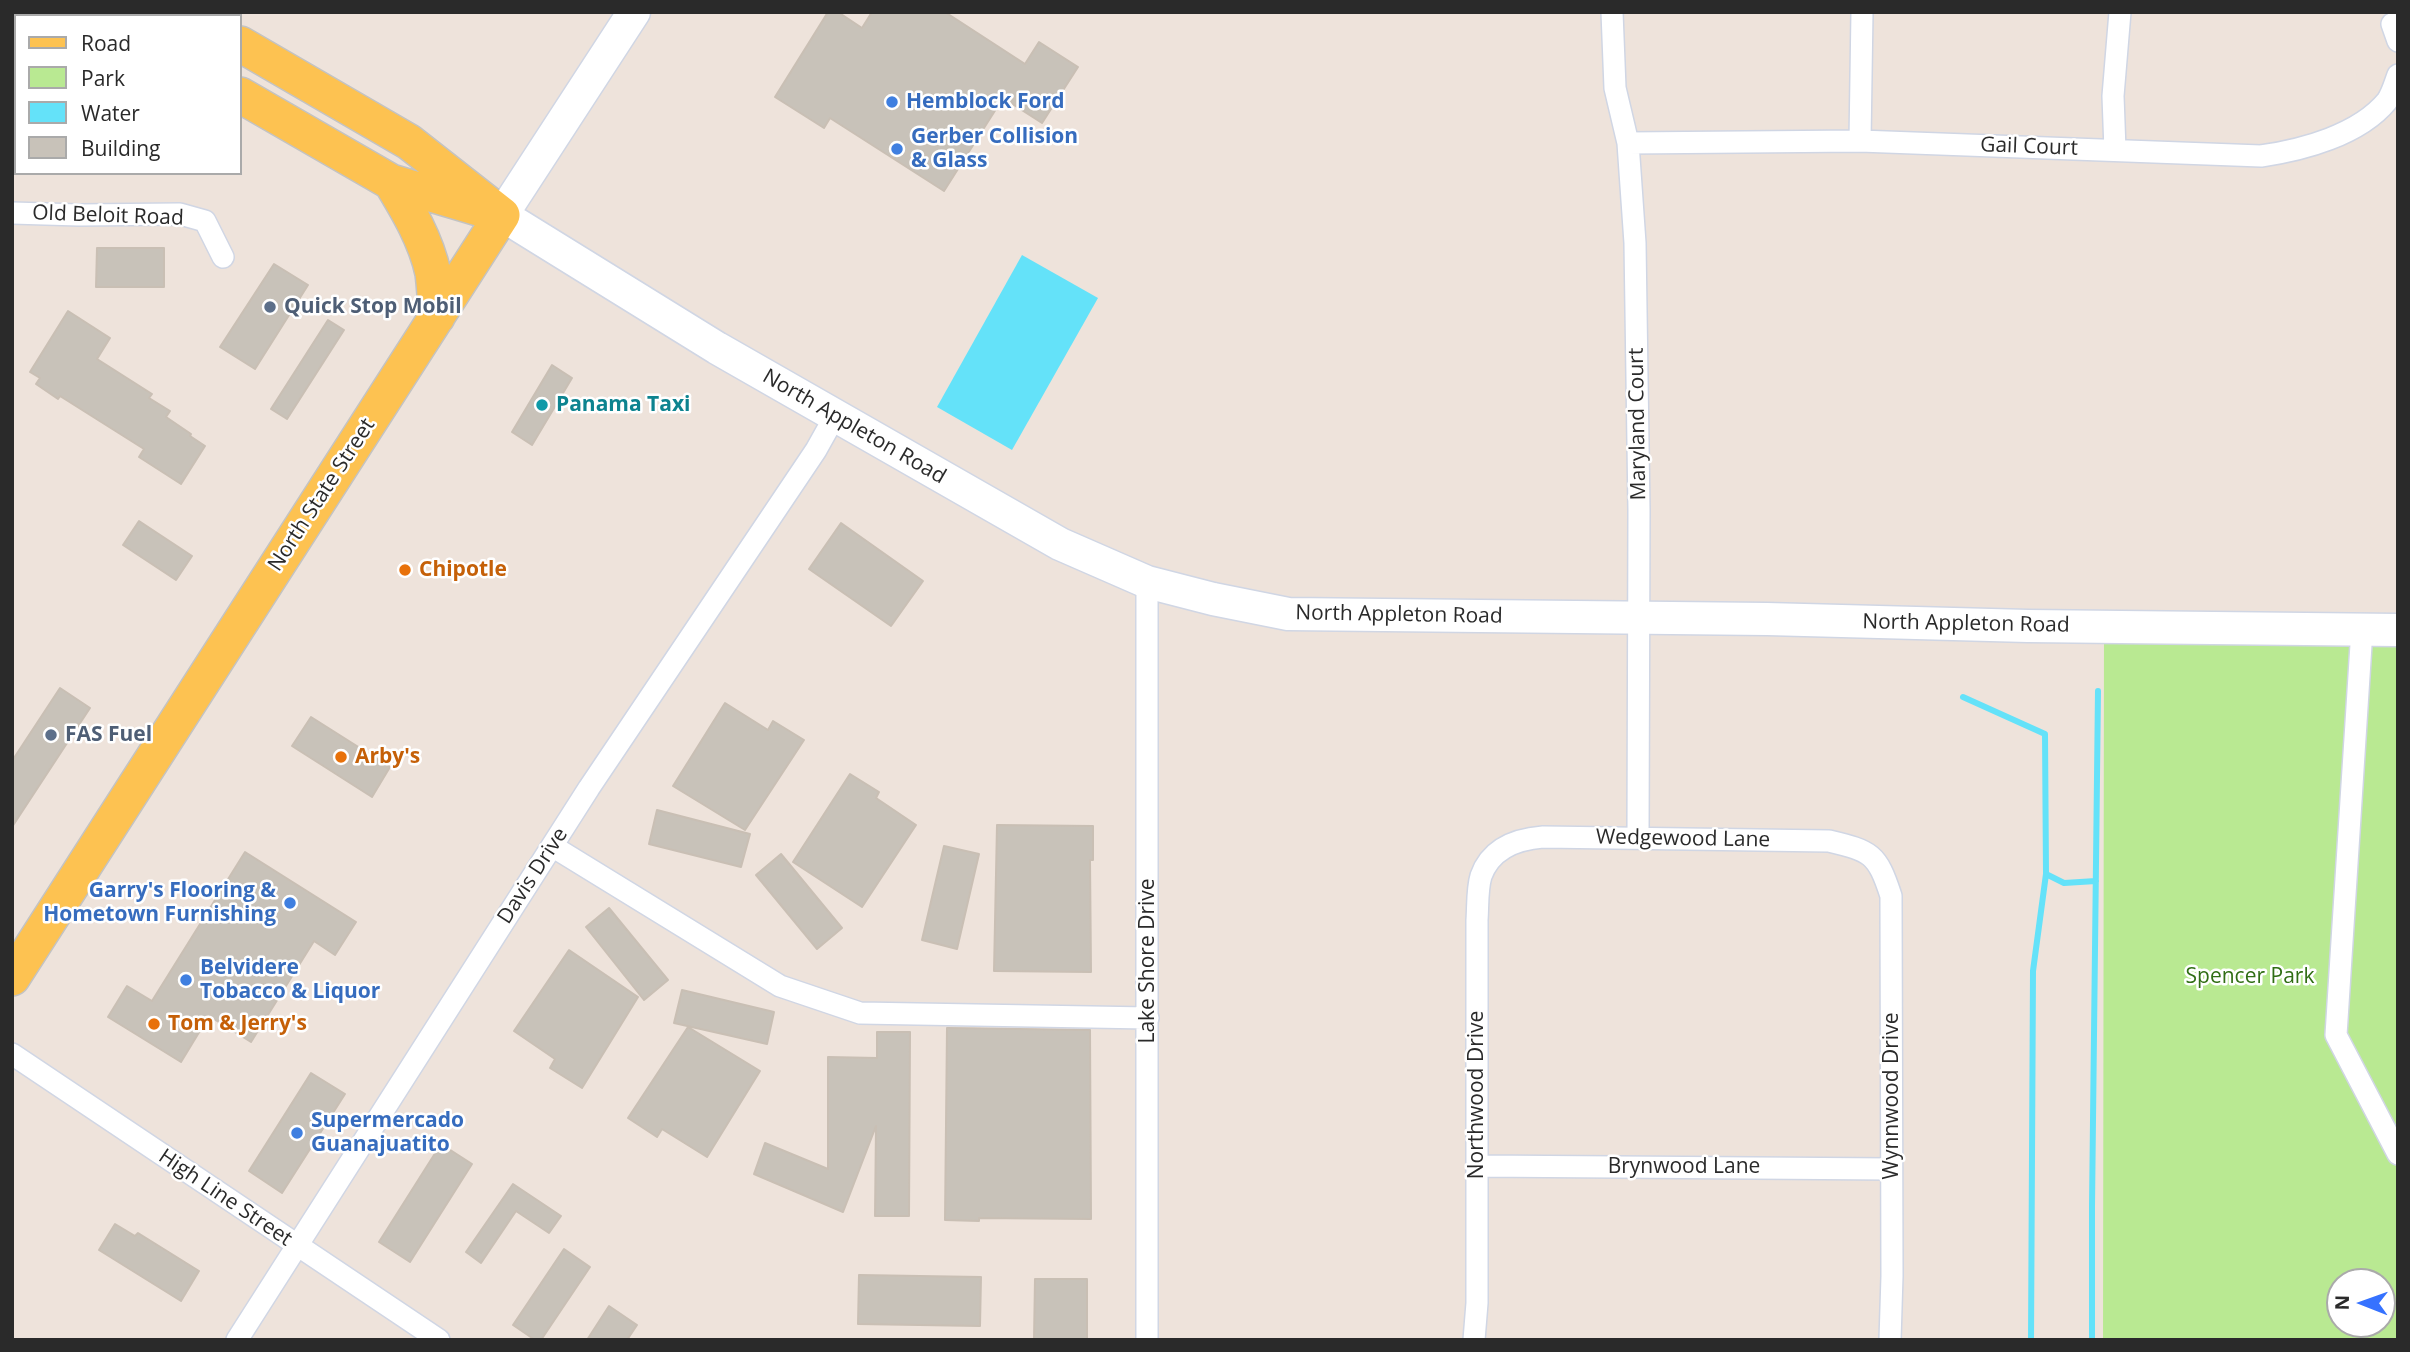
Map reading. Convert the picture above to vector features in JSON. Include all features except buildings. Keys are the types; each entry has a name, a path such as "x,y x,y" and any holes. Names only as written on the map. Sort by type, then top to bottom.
{"main road":[{"name":"North State Street","path":"12,978 634,12"},
{"path":"242,45 409,142 502,215"},
{"path":"242,96 391,183 502,215"},
{"path":"391,183 410,214 433,272 437,317"},
{"name":"North Appleton Road","path":"502,215 717,348 1060,544 1147,582 1213,599 1288,614 2398,630"}],"street":[{"name":"Maryland Court","path":"1612,12 1615,88 1628,143 1635,243 1638,838"},
{"path":"1860,141 1862,12"},
{"path":"2115,150 2113,96 2120,12"},
{"name":"Gail Court","path":"1628,143 1860,141 2261,156 2311,146 2373,114 2388,100 2398,75"},
{"name":"Old Beloit Road","path":"12,213 180,214 205,221 223,257"},
{"name":"Davis Drive","path":"237,1340 552,846 696,626 816,450 835,416"},
{"name":"Lake Shore Drive","path":"1147,582 1147,1340"},
{"path":"2362,629 2336,1035 2398,1154"},
{"name":"Wedgewood Lane","path":"1493,854 1526,838 1638,838 1829,841 1862,849 1873,857"},
{"path":"552,846 779,986 860,1013 1148,1018"},
{"name":"Northwood Drive","path":"1474,1340 1477,1303 1478,1166 1477,920 1481,876 1493,854"},
{"name":"Wynnwood Drive","path":"1873,857 1884,875 1891,896 1890,1340"},
{"name":"High Line Street","path":"12,1054 439,1340"},
{"name":"Brynwood Lane","path":"1478,1166 1891,1169"}],"green space":[{"name":"Spencer Park","path":"2104,627 2398,631 2398,1340 2103,1340"}],"water":[{"path":"1022,255 1098,298 1012,450 937,407"}],"waterway":[{"path":"2092,1340 2098,691"},
{"path":"1963,697 2045,734 2046,874 2033,971 2031,1340"},
{"path":"2046,874 2064,883 2096,881"}],"place":[{"name":"Hemblock Ford","path":"892,102"},
{"name":"Gerber Collision & Glass","path":"897,149"},
{"name":"Quick Stop Mobil","path":"270,307"},
{"name":"Panama Taxi","path":"542,405"},
{"name":"Chipotle","path":"405,570"},
{"name":"FAS Fuel","path":"51,735"},
{"name":"Arby's","path":"341,757"},
{"name":"Garry's Flooring & Hometown Furnishing","path":"290,903"},
{"name":"Belvidere Tobacco & Liquor","path":"186,980"},
{"name":"Tom & Jerry's","path":"154,1024"},
{"name":"Supermercado Guanajuatito","path":"297,1133"}]}
